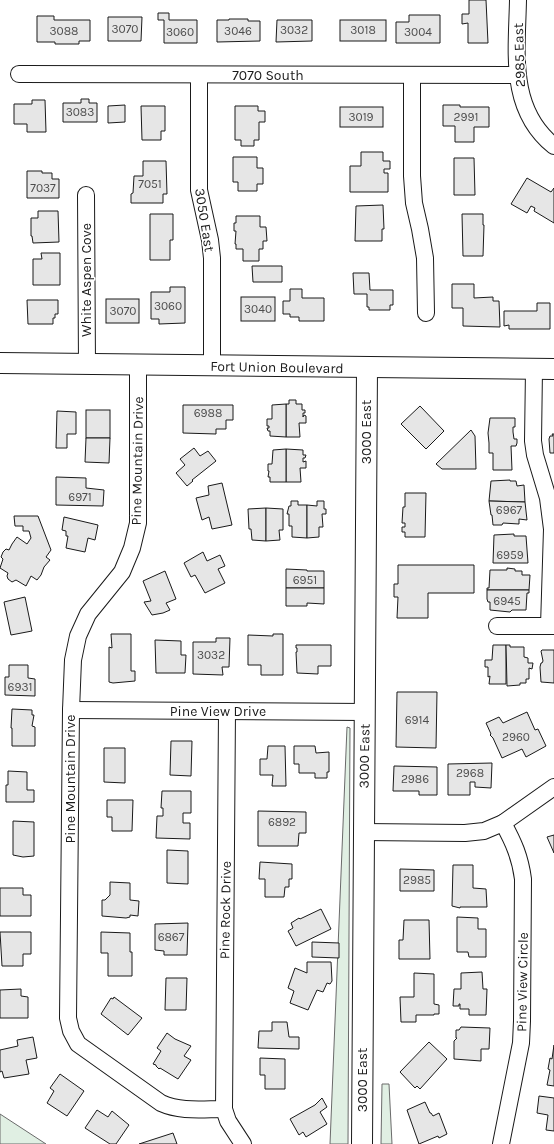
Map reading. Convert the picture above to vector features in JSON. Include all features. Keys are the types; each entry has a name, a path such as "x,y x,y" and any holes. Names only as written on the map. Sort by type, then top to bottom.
{"main road":[{"name":"Fort Union Boulevard","path":"0,363 554,369"},
{"name":"3000 East","path":"362,1144 367,368"}],"street":[{"name":"2985 East","path":"518,0 517,75 521,98 532,122 547,141 554,146"},
{"name":"7070 South","path":"18,74 517,75"},
{"name":"3050 East","path":"199,75 199,190 203,214 210,240 212,258 212,366"},
{"path":"412,75 412,183 414,204 425,258 426,313"},
{"name":"White Aspen Cove","path":"86,195 87,364"},
{"name":"Pine Mountain Drive","path":"138,365 138,523 132,548 122,572 88,614 78,636 73,660 71,710 68,1018 78,1044 161,1103 172,1108 224,1109"},
{"path":"497,626 552,626 552,529 548,498 535,455 533,441 534,369"},
{"name":"Pine View Drive","path":"71,710 365,712"},
{"name":"Pine Rock Drive","path":"224,1109 227,711"},
{"path":"363,832 465,833 484,831 503,823 554,787"},
{"name":"Pine View Circle","path":"501,1144 521,1043 523,879 515,846 503,823"},
{"path":"224,1109 228,1122 243,1144"}],"green space":[{"path":"347,727 350,728 348,1144 330,1144"},
{"path":"382,1084 389,1084 392,1144 381,1144"},
{"path":"0,1114 46,1144 0,1144"}],"building":[{"path":"469,0 486,0 488,43 468,43 468,23 462,24 462,14 469,14"},
{"path":"158,13 169,13 169,20 197,20 197,43 164,43 164,20 158,20"},
{"path":"409,15 440,15 440,43 396,43 396,22 409,22"},
{"path":"37,16 54,16 54,20 90,20 90,41 79,41 79,44 37,42"},
{"path":"108,17 142,17 141,41 108,41"},
{"path":"248,19 248,21 260,21 260,41 217,42 217,20"},
{"path":"277,20 312,20 312,41 276,42"},
{"path":"340,20 386,20 386,41 340,41"},
{"path":"81,99 89,99 89,103 97,103 97,122 63,122 63,103 81,103"},
{"path":"32,100 45,100 46,132 27,132 27,124 14,124 14,104 32,104"},
{"path":"125,105 125,122 108,123 108,106"},
{"path":"443,105 460,105 460,107 489,107 489,127 474,127 474,142 455,142 455,126 443,126"},
{"path":"141,106 165,106 165,131 161,131 161,140 142,140"},
{"path":"235,106 258,106 258,111 265,111 265,122 259,122 259,140 254,140 254,146 241,146 241,140 235,140"},
{"path":"340,107 383,107 383,127 340,127"},
{"path":"361,152 383,152 383,161 390,161 390,169 384,169 384,173 388,173 388,192 350,192 350,166 361,166"},
{"path":"233,157 257,157 257,168 263,168 263,184 257,184 257,191 238,191 238,182 233,182"},
{"path":"454,158 474,158 475,195 454,195"},
{"path":"143,161 166,161 167,194 163,194 163,203 131,203 134,176 143,176"},
{"path":"27,171 52,173 52,179 59,179 59,198 27,198"},
{"path":"527,178 551,192 554,188 554,223 534,211 535,208 531,206 527,213 511,204"},
{"path":"383,205 384,229 382,229 382,241 355,241 356,206"},
{"path":"38,211 58,211 59,242 33,243 31,236 31,218 38,218"},
{"path":"150,214 173,214 173,240 170,240 170,260 150,260"},
{"path":"462,214 483,214 483,256 463,256"},
{"path":"236,216 260,216 260,227 266,227 267,241 263,241 263,249 259,249 259,261 243,261 243,249 236,249 236,231 234,231 234,223 236,223"},
{"path":"41,253 60,253 60,285 33,285 33,259 42,259"},
{"path":"252,266 282,266 282,282 253,282"},
{"path":"353,273 369,273 370,290 393,290 393,305 390,305 390,310 369,310 369,307 367,307 367,294 354,294"},
{"path":"452,284 474,284 474,298 493,297 493,301 499,301 500,327 463,326 463,308 452,308"},
{"path":"170,287 185,287 185,323 159,324 159,319 151,319 151,292 170,292"},
{"path":"290,289 302,289 302,298 324,298 324,321 299,321 299,317 290,317 290,314 283,314 283,301 290,301"},
{"path":"241,297 275,297 275,321 241,321"},
{"path":"106,299 139,299 139,323 106,323"},
{"path":"27,300 58,300 58,314 55,314 55,318 53,318 53,324 28,324"},
{"path":"537,303 550,303 550,329 509,329 509,325 504,326 504,311 537,311"},
{"path":"289,400 296,400 296,404 302,404 302,410 305,410 303,417 304,415 306,416 306,423 299,423 300,437 286,437 286,404 289,404"},
{"path":"286,404 286,437 270,436 270,431 268,431 267,428 269,428 269,426 267,426 267,419 272,419 272,405"},
{"path":"183,405 233,405 233,420 226,420 226,429 216,429 216,434 183,433"},
{"path":"420,406 444,431 426,449 401,424"},
{"path":"86,410 110,410 110,438 86,438"},
{"path":"57,411 76,412 76,434 67,434 67,448 56,448"},
{"path":"490,418 515,418 515,427 513,427 513,432 514,439 517,439 517,443 516,446 511,446 512,470 493,470 493,453 489,453 488,433"},
{"path":"471,430 475,436 476,469 442,469 436,464"},
{"path":"552,434 554,434 554,453 550,453 549,439 550,436 553,436"},
{"path":"86,438 110,438 109,463 85,462"},
{"path":"194,448 200,456 208,451 216,461 192,480 193,481 187,486 176,473 185,465 180,459"},
{"path":"286,449 303,450 303,455 306,455 305,458 303,458 303,462 306,461 306,468 300,468 301,482 286,482"},
{"path":"286,449 286,482 270,482 270,477 268,477 268,464 272,464 273,450"},
{"path":"56,477 86,478 86,488 104,490 103,506 56,505"},
{"path":"491,481 516,481 517,486 524,485 525,502 489,501"},
{"path":"222,483 232,525 212,529 209,517 202,520 196,498 209,495 208,486"},
{"path":"405,493 426,493 425,537 405,537 405,532 402,532 402,527 405,527 405,523 402,523 403,507 405,507"},
{"path":"291,501 298,501 298,505 307,505 307,538 292,537 292,526 289,526 289,514 287,514 289,506 291,506"},
{"path":"317,501 324,501 324,509 326,509 326,514 322,514 323,527 319,527 319,537 307,538 307,505 317,506"},
{"path":"489,501 525,502 527,520 519,519 519,524 503,523 502,525 493,525"},
{"path":"266,508 266,541 252,540 251,529 249,529 248,509"},
{"path":"266,508 283,509 283,530 279,530 280,540 266,541"},
{"path":"14,516 38,516 51,550 46,557 50,560 44,567 41,575 37,580 31,576 26,586 16,580 12,582 8,579 8,573 0,568 3,559 1,557 3,552 6,549 9,550 17,537 27,544 31,538 29,531 23,531 23,526 15,526"},
{"path":"64,517 98,525 95,540 88,538 85,552 66,548 68,536 66,536 66,531 62,530"},
{"path":"514,534 514,536 526,536 528,563 493,563 494,535"},
{"path":"203,552 207,561 220,555 225,566 218,569 225,583 205,593 195,575 191,577 184,563"},
{"path":"398,565 474,565 474,593 428,593 428,618 397,618 398,597 394,597 394,584 398,584"},
{"path":"507,568 515,569 515,571 522,571 522,575 530,575 529,590 487,590 487,588 489,588 490,570 507,570"},
{"path":"286,569 324,571 324,588 286,588"},
{"path":"165,571 176,599 166,603 170,610 152,615 144,602 151,601 143,581"},
{"path":"286,588 324,588 324,604 307,603 307,606 286,606"},
{"path":"487,590 529,590 529,593 527,593 526,610 512,610 510,612 490,610 490,602 488,602 487,599"},
{"path":"25,597 32,631 11,635 4,602"},
{"path":"111,634 131,634 131,671 135,671 135,681 109,682 109,647 112,648"},
{"path":"273,634 283,634 283,675 261,675 261,665 248,665 248,635 273,636"},
{"path":"216,638 230,638 229,667 222,667 223,675 193,674 193,642 216,642"},
{"path":"155,640 181,641 181,655 186,655 185,673 156,673"},
{"path":"296,645 331,645 331,666 318,666 318,674 297,673"},
{"path":"493,645 506,645 506,684 489,684 490,676 488,677 488,667 485,667 485,660 492,660"},
{"path":"506,645 510,645 510,647 524,647 524,657 528,658 528,663 533,663 532,669 529,668 529,679 526,679 526,683 507,686"},
{"path":"542,650 554,650 554,683 541,682 540,667 543,661"},
{"path":"9,665 28,665 28,678 35,679 35,696 5,695 5,677 9,677"},
{"path":"397,692 437,692 436,748 396,747"},
{"path":"12,709 32,710 32,715 34,715 32,726 35,727 35,746 12,746"},
{"path":"527,712 535,730 538,729 546,746 526,757 522,749 502,758 493,738 490,735 491,734 486,723 499,717 503,723"},
{"path":"171,741 192,741 191,776 170,775"},
{"path":"268,746 285,746 286,786 272,786 273,775 260,775 260,759 267,759"},
{"path":"294,746 315,746 316,753 329,752 329,772 327,772 327,778 315,778 315,773 299,773 299,764 294,764"},
{"path":"104,748 125,748 125,783 104,782"},
{"path":"492,763 491,788 475,787 475,782 470,782 470,795 448,795 448,764"},
{"path":"394,766 437,767 437,795 419,795 419,791 393,791"},
{"path":"8,771 27,772 27,790 34,790 34,802 6,802"},
{"path":"162,791 191,791 191,813 183,813 183,823 190,823 190,839 156,838 157,816 163,816 163,808 161,808"},
{"path":"107,800 133,800 132,831 112,831 112,817 107,817"},
{"path":"258,811 306,812 306,833 299,833 298,846 258,846"},
{"path":"13,821 34,822 34,856 23,857 13,855"},
{"path":"554,835 554,853 547,837"},
{"path":"167,850 188,851 188,884 167,883"},
{"path":"260,862 292,864 292,879 289,879 289,887 285,887 284,897 265,897 265,879 259,879"},
{"path":"453,865 473,865 473,888 486,889 487,907 460,908 452,906"},
{"path":"400,869 434,870 434,891 400,891"},
{"path":"110,882 130,883 130,900 139,901 138,916 130,915 130,917 126,918 102,916 102,900 105,900 110,895"},
{"path":"0,888 23,888 23,895 31,895 31,916 0,916"},
{"path":"321,909 331,929 296,946 288,931 293,928 291,923"},
{"path":"457,917 478,918 478,929 486,929 486,957 469,957 468,952 457,952"},
{"path":"404,920 429,920 430,959 399,959 399,940 403,940"},
{"path":"188,923 187,955 164,955 164,951 155,950 155,924"},
{"path":"0,932 31,932 31,954 23,954 23,966 2,966"},
{"path":"101,932 130,933 132,976 108,976 108,953 101,953"},
{"path":"312,942 339,943 339,958 312,957"},
{"path":"307,962 331,962 332,981 330,984 327,983 323,992 317,990 308,1010 290,1003 294,991 288,988 295,968 307,973"},
{"path":"482,972 483,989 487,989 486,1015 469,1015 469,1009 460,1009 460,1004 459,1006 453,1006 454,989 461,989 461,973"},
{"path":"414,973 434,974 434,1004 439,1005 439,1014 416,1015 416,1022 401,1022 400,997 414,997"},
{"path":"166,978 187,978 186,1010 165,1010"},
{"path":"21,989 21,996 28,997 28,1018 0,1018 0,990"},
{"path":"114,997 142,1018 128,1035 101,1014 111,998 113,999"},
{"path":"272,1022 287,1022 289,1037 299,1037 299,1049 258,1048 259,1031 272,1031"},
{"path":"461,1027 490,1028 489,1049 481,1049 481,1061 454,1059 454,1041 457,1038 456,1030 459,1030"},
{"path":"167,1033 175,1039 191,1046 184,1056 191,1060 178,1079 160,1068 159,1069 153,1064 161,1051 157,1048"},
{"path":"33,1037 37,1058 26,1060 29,1074 4,1078 2,1071 0,1072 0,1050 18,1046 17,1040"},
{"path":"429,1042 447,1059 420,1089 417,1086 415,1088 400,1072"},
{"path":"554,1045 554,1086 547,1085 550,1070 548,1069 550,1058 552,1059"},
{"path":"260,1058 285,1059 285,1089 265,1089 265,1075 260,1075"},
{"path":"60,1074 84,1091 67,1116 47,1103 54,1091 50,1088"},
{"path":"539,1096 554,1098 554,1131 546,1130 548,1115 537,1113"},
{"path":"322,1098 327,1107 320,1112 327,1124 306,1137 303,1132 299,1135 290,1119 315,1105"},
{"path":"425,1102 433,1116 439,1113 447,1134 419,1144 407,1110"},
{"path":"97,1110 108,1117 112,1111 129,1125 116,1144 110,1144 85,1128"},
{"path":"173,1133 177,1144 139,1144"}]}
